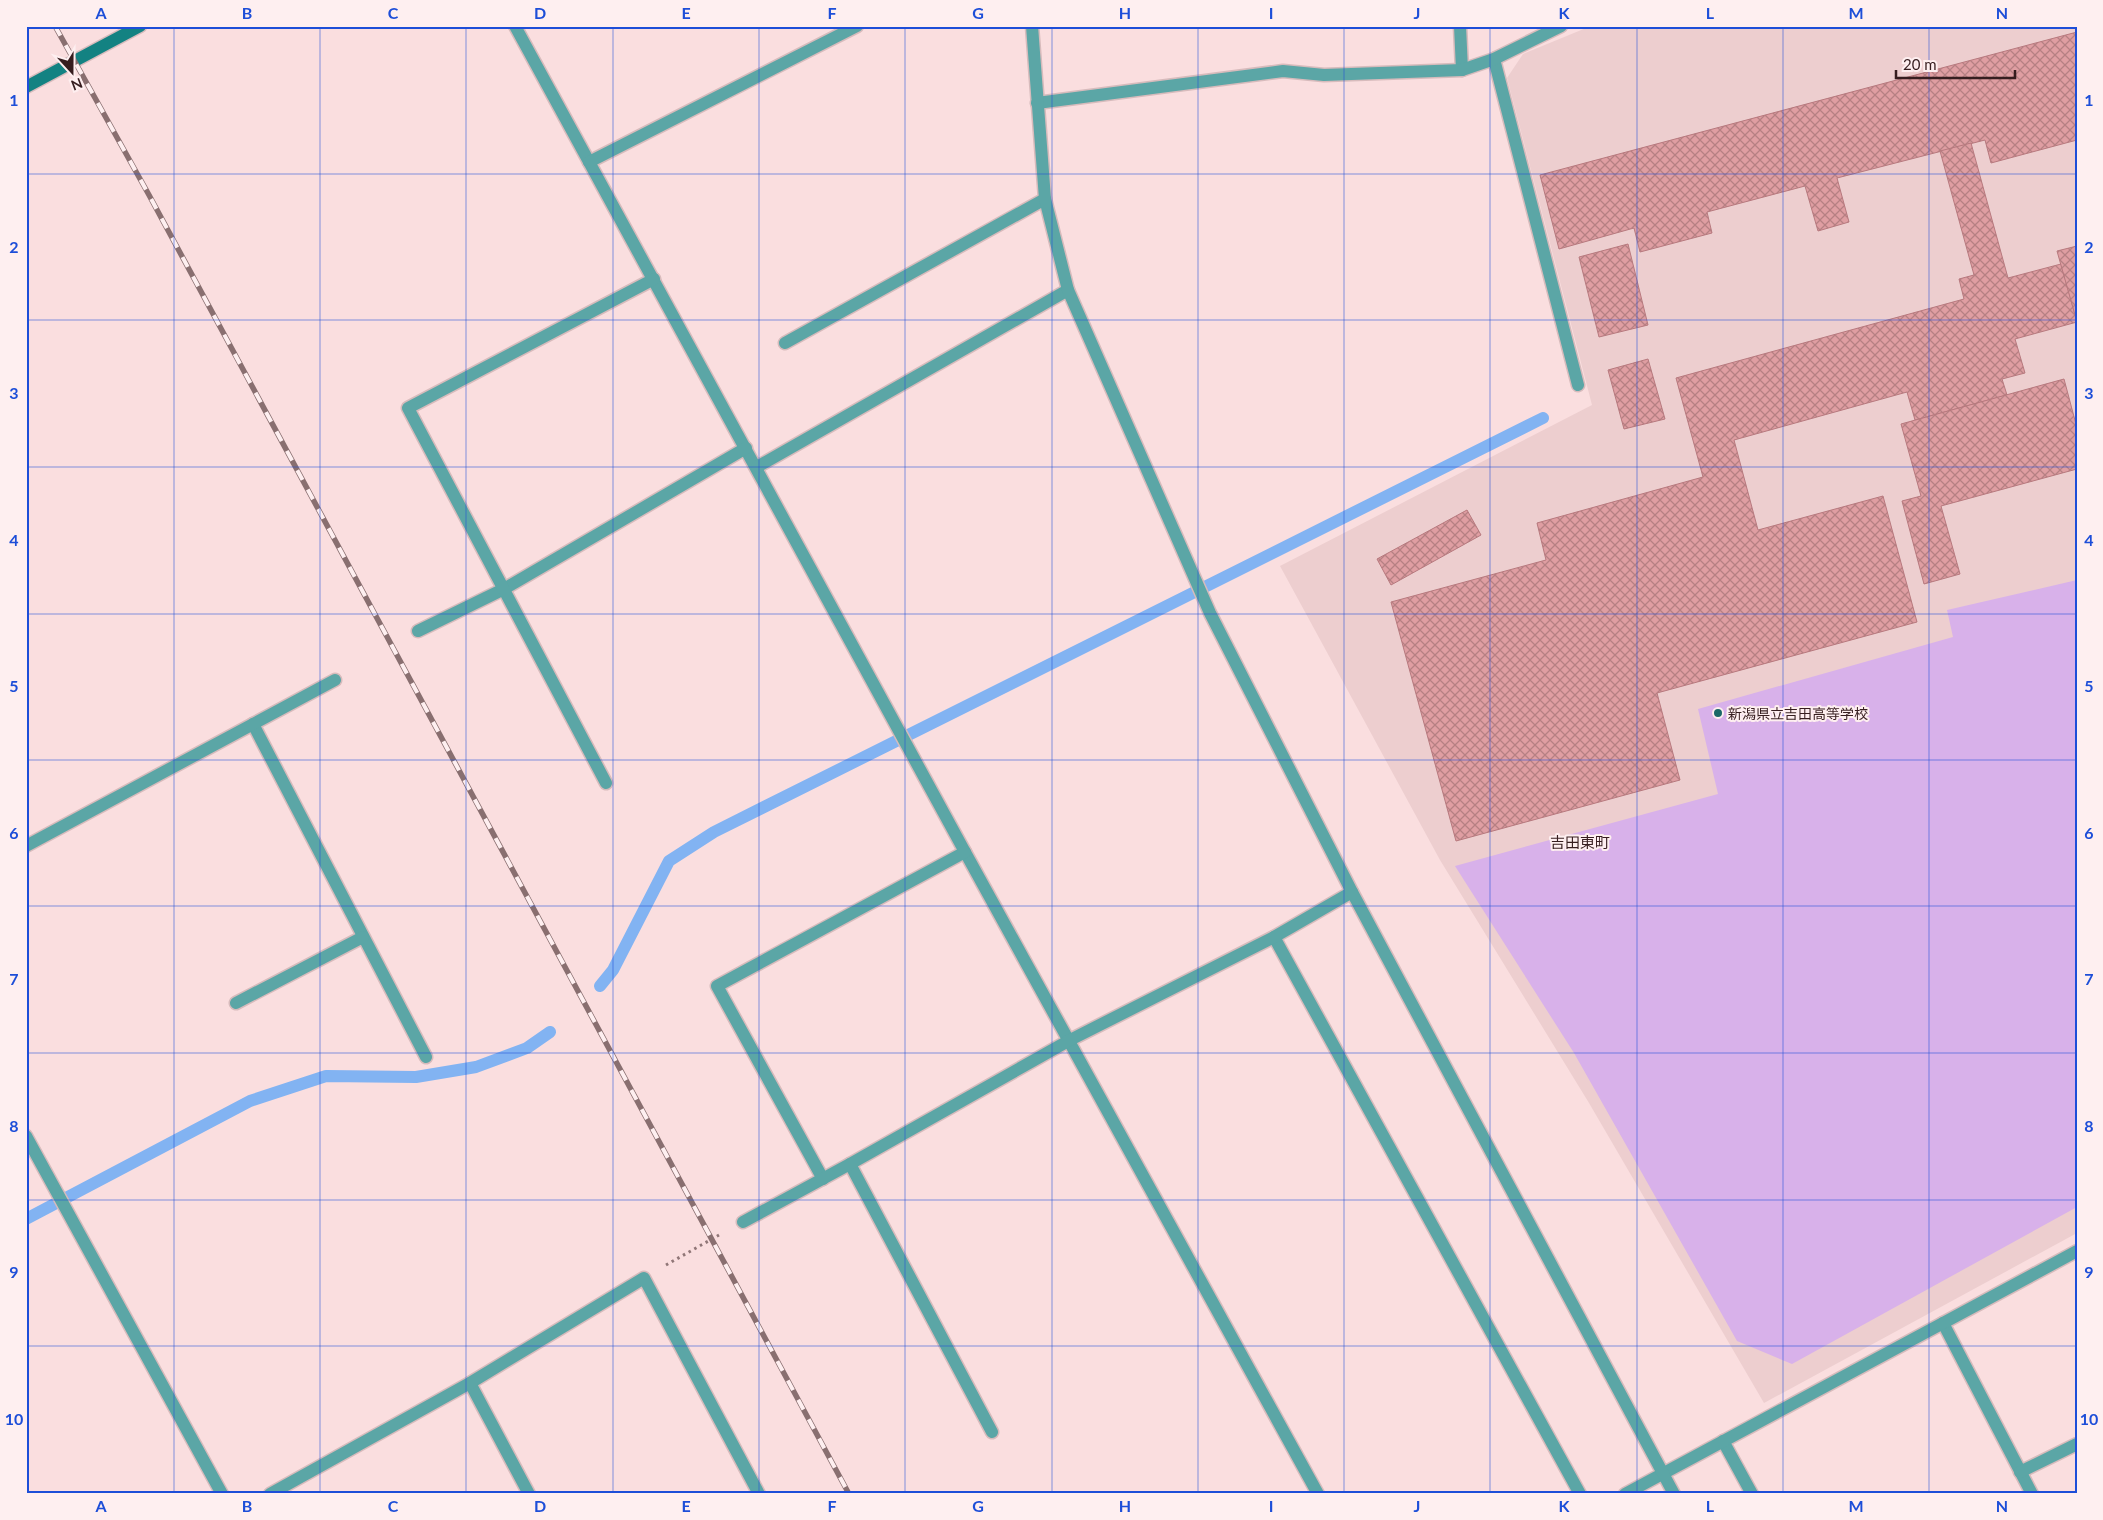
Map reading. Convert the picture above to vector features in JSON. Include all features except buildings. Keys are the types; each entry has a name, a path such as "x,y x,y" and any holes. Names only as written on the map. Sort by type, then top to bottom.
{"main road":[{"path":"26,87 140,26"}],"street":[{"path":"515,26 965,852 1318,1494"},
{"path":"589,162 857,26"},
{"path":"1032,26 1045,199 1068,290 1210,613 1352,892 1674,1494"},
{"path":"1460,26 1462,70"},
{"path":"1037,102 1283,71 1324,75 1462,70 1494,59 1562,26"},
{"path":"1494,59 1578,385"},
{"path":"785,343 1045,199"},
{"path":"606,783 408,408 654,279"},
{"path":"757,468 1068,290"},
{"path":"418,631 504,589 746,448"},
{"path":"26,846 335,680"},
{"path":"253,724 426,1057"},
{"path":"823,1179 717,986 965,852"},
{"path":"743,1222 1070,1040 1274,937 1352,892"},
{"path":"236,1003 363,937"},
{"path":"1274,937 1580,1494"},
{"path":"26,1136 222,1494"},
{"path":"850,1164 992,1432"},
{"path":"1625,1494 2077,1251"},
{"path":"270,1494 470,1383 644,1278 759,1494"},
{"path":"1943,1323 2032,1494"},
{"path":"470,1383 529,1494"},
{"path":"1723,1441 1752,1494"},
{"path":"2020,1472 2077,1444"}],"path":[{"path":"644,1278 743,1222"}],"shaded area":[{"name":"新潟県立吉田高等学校","path":"1591,26 2077,26 2077,1233 1764,1403 1589,1103 1440,860 1280,566 1592,405 1507,78 1523,54"},
{"path":"2077,580 2077,1207 1792,1364 1737,1341 1574,1053 1455,866 1718,794 1698,709 1953,637 1947,610"}],"waterway":[{"path":"600,986 613,970 669,861 714,832 1543,418"},
{"path":"26,1219 250,1101 326,1076 416,1077 476,1067 527,1048 550,1032"}],"railway":[{"path":"55,26 149,195 849,1494"}],"place":[{"name":"新潟県立吉田高等学校","path":"1718,713"}],"district":[{"name":"吉田東町","path":"1580,842"}]}
